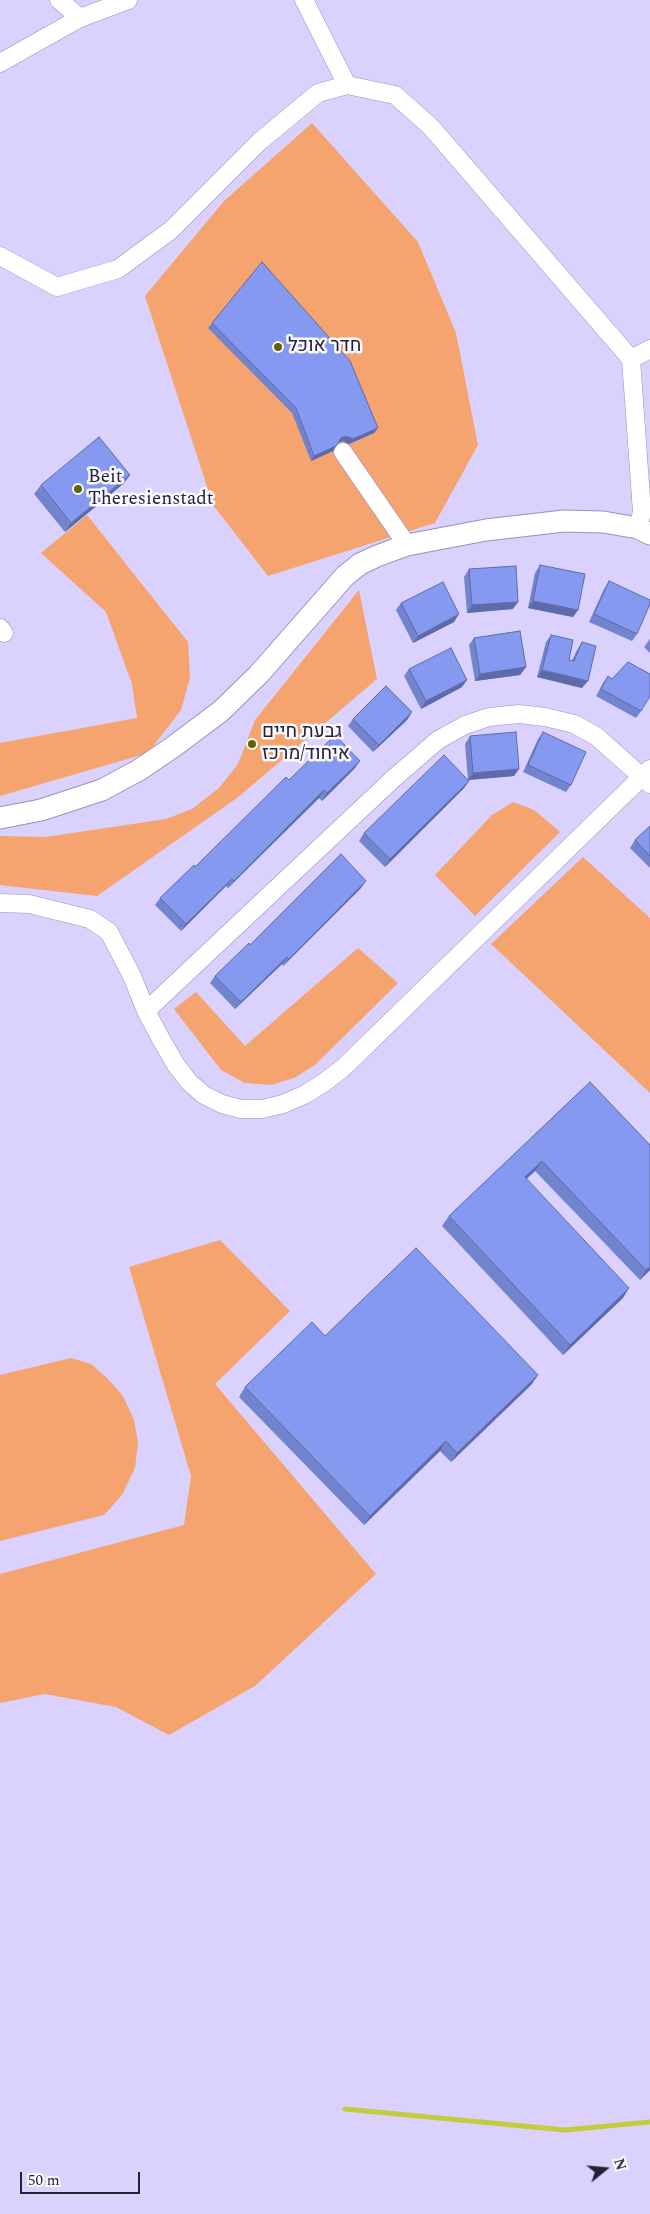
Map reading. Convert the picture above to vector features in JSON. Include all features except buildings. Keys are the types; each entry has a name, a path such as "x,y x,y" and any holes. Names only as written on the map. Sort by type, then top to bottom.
{"street":[{"path":"59,0 80,18"},
{"path":"0,63 80,18 128,0"},
{"path":"304,0 348,85"},
{"path":"0,256 57,287 118,269 171,230 259,142 318,93 348,85 396,95 431,127 631,359 645,522 564,521 486,530 407,545 360,564 345,576 259,674 221,711 139,770 102,790 71,801 41,810 0,818"},
{"path":"631,359 650,349"},
{"path":"343,452 407,545"},
{"path":"0,903 29,904 90,919 109,932 132,976 146,1011 176,1065 189,1082 204,1095 241,1109 262,1109 283,1104 304,1094 322,1084 343,1068 647,777 596,736 574,724 545,717 520,714 489,717 465,724 438,740 400,773 146,1011"}],"shaded area":[{"path":"312,123 418,242 456,333 478,445 435,523 268,576 213,505 145,296 224,201"},
{"path":"87,515 188,642 190,678 181,710 148,753 0,796 0,743 137,718 132,684 106,612 41,553"},
{"path":"359,590 377,679 237,798 97,896 0,885 0,836 46,837 166,819 192,809 219,788 238,764 255,720"},
{"path":"513,802 534,810 560,832 475,916 435,875 492,815"},
{"path":"583,857 650,918 650,1093 491,944"},
{"path":"358,948 398,983 315,1065 294,1078 271,1085 245,1083 221,1070 174,1009 196,992 245,1046"},
{"path":"220,1240 290,1311 215,1384 376,1574 255,1686 169,1735 116,1707 45,1694 0,1703 0,1574 184,1525 191,1476 129,1267"},
{"path":"71,1358 91,1364 123,1396 134,1420 138,1443 135,1468 122,1495 104,1515 0,1541 0,1375"}],"waterway":[{"path":"345,2109 565,2130 650,2122"}],"place":[{"name":"חדר אוכל","path":"278,347"},
{"name":"Beit Theresienstadt","path":"78,489"},
{"name":"גבעת חיים איחוד/מרכז","path":"252,744"}]}
